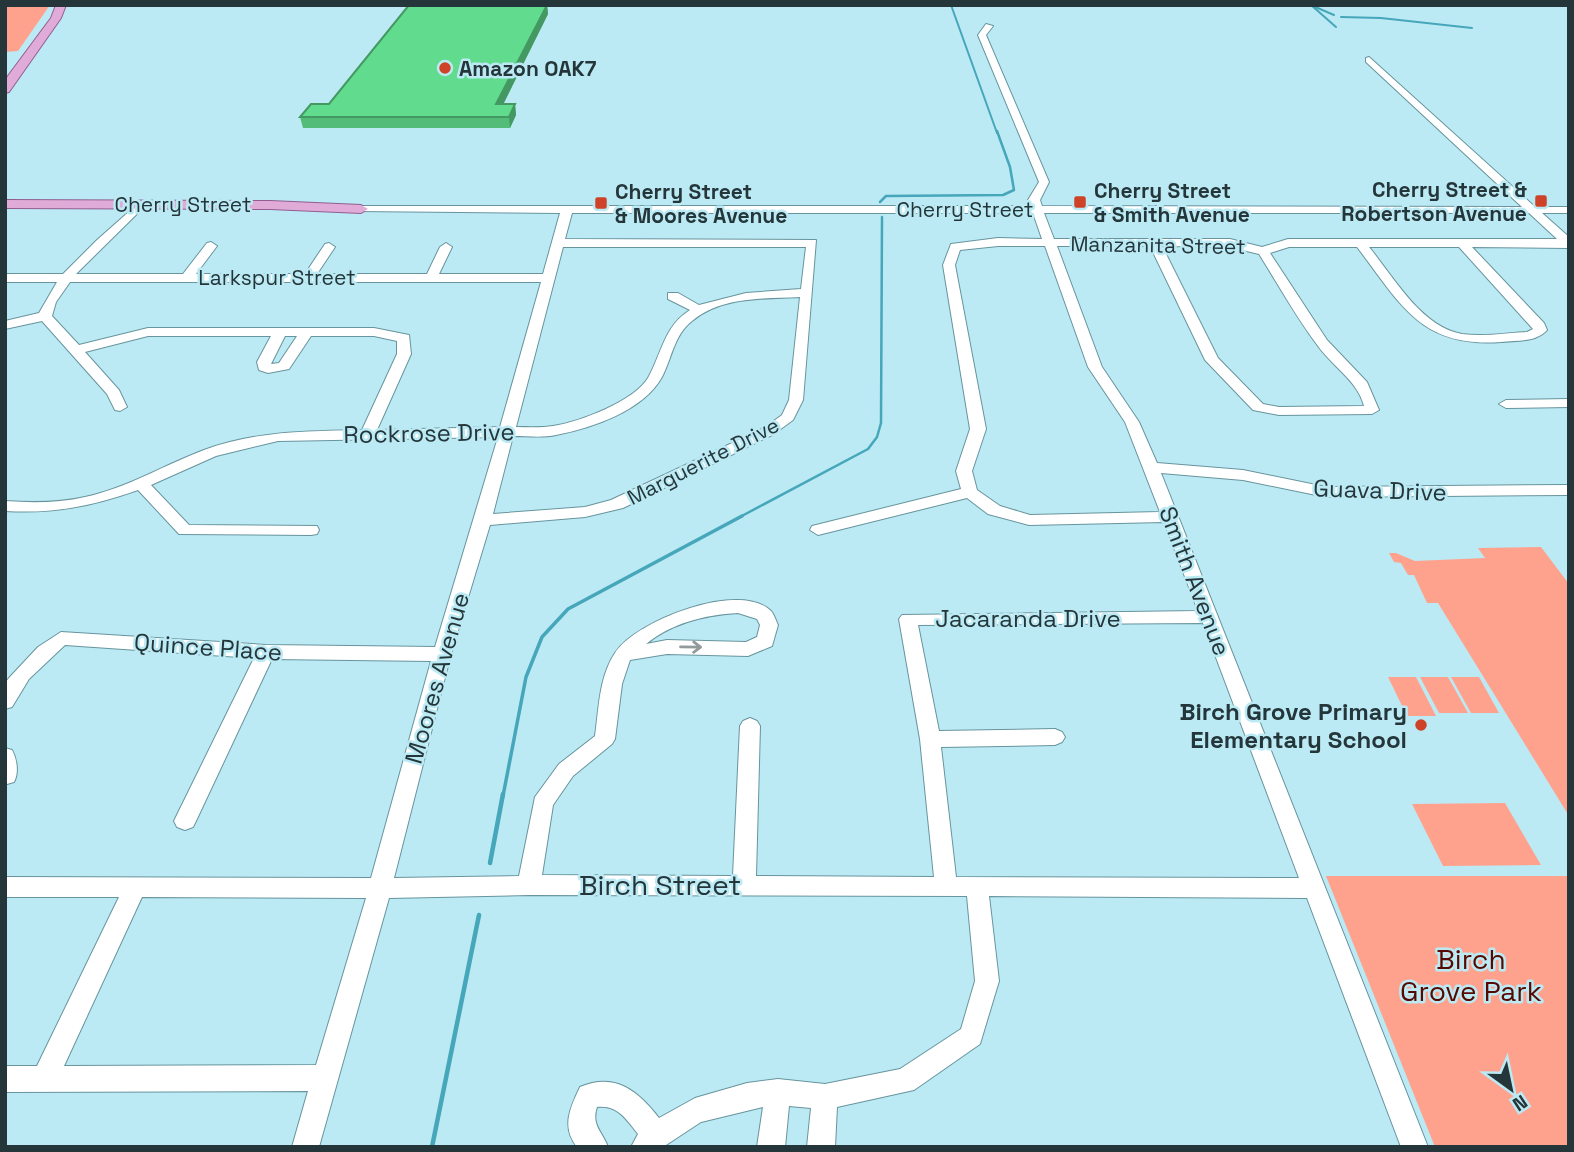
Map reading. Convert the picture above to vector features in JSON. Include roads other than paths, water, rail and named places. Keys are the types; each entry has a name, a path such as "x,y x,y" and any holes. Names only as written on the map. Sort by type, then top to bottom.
{"main road":[{"path":"5,89 56,18 61,5"},
{"name":"Cherry Street","path":"5,204 138,208 361,209"},
{"name":"Cherry Street","path":"5,212 138,208"}],"street":[{"path":"989,26 982,35 1044,185 1056,199 1073,209"},
{"path":"1369,61 1568,243"},
{"path":"1038,210 1034,200 1044,185"},
{"path":"120,407 114,393 45,316 47,303 65,278 138,208"},
{"name":"Cherry Street","path":"361,209 1569,210"},
{"name":"Moores Avenue","path":"305,1147 380,888 442,654 484,520 505,432 560,243 567,209"},
{"name":"Smith Avenue","path":"1038,210 1096,367 1132,422 1151,467 1415,1147"},
{"name":"Manzanita Street","path":"970,492 964,471 978,429 949,265 955,247 998,242 1230,243 1264,251 1288,243 1568,243"},
{"name":"Marguerite Drive","path":"484,520 584,512 617,504 769,431 788,417 796,400 812,243 560,243"},
{"path":"1360,243 1425,323 1440,332 1458,337 1494,337 1530,336 1540,330 1537,323 1462,243"},
{"path":"1155,244 1212,360 1258,407 1279,411 1372,410 1371,397 1357,377 1332,356 1264,251"},
{"path":"187,277 211,246"},
{"path":"309,277 329,247"},
{"path":"432,277 446,247"},
{"name":"Larkspur Street","path":"5,278 549,278"},
{"name":"Rockrose Drive","path":"5,506 36,508 87,502 141,484 211,453 278,436 554,431 594,420 632,400 655,380 665,348 676,328 699,310 730,299 807,293"},
{"path":"673,296 699,310"},
{"path":"5,324 45,316"},
{"path":"74,351 148,332 374,332 404,338 404,354 368,433"},
{"path":"280,332 264,362 264,367 268,369 284,366 306,332"},
{"path":"1506,404 1569,404"},
{"name":"Guava Drive","path":"1151,467 1243,475 1326,492 1561,491"},
{"path":"141,484 185,530 311,530"},
{"path":"1561,491 1569,503"},
{"path":"818,530 970,492 994,510 1029,520 1170,517"},
{"path":"529,885 543,803 566,771 605,739 614,677 624,655 660,625 702,611 748,606 763,614 769,626 765,641 748,649 667,647 624,655"},
{"name":"Jacaranda Drive","path":"946,887 930,740 908,619 1209,617"},
{"name":"Quince Place","path":"5,702 12,686 36,657 61,638 266,653 442,654"},
{"path":"185,821 266,653"},
{"path":"744,886 750,726"},
{"path":"930,740 1055,737"},
{"name":"Birch Street","path":"5,887 380,888 529,885 1314,888"},
{"path":"45,1078 135,887"},
{"path":"595,1147 581,1130 582,1111 589,1096 607,1092 622,1096 650,1141 695,1111 747,1096 778,1092 825,1097 905,1081 971,1036 987,981 977,887"},
{"path":"5,1079 325,1078"},
{"path":"771,1147 778,1092"},
{"path":"821,1147 825,1097"}],"waterway":[{"path":"951,5 997,133"},
{"path":"1311,5 1336,27"},
{"path":"1313,6 1334,15"},
{"path":"1341,17 1381,18 1472,28"},
{"path":"880,202 886,196 1003,195 1014,190 1010,167 997,131"},
{"path":"738,518 868,449 877,437 881,423 882,217"},
{"path":"503,796 526,677 542,637 568,609 742,516"},
{"path":"490,863 503,794"},
{"path":"432,1147 479,915"}],"place":[{"name":"Amazon OAK7","path":"445,68"},
{"name":"Cherry Street & Robertson Avenue","path":"1541,201"},
{"name":"Cherry Street & Smith Avenue","path":"1080,202"},
{"name":"Cherry Street & Moores Avenue","path":"601,203"},
{"name":"Birch Grove Primary Elementary School","path":"1421,725"}],"park label":[{"name":"Birch Grove Park","path":"1471,975"}]}
